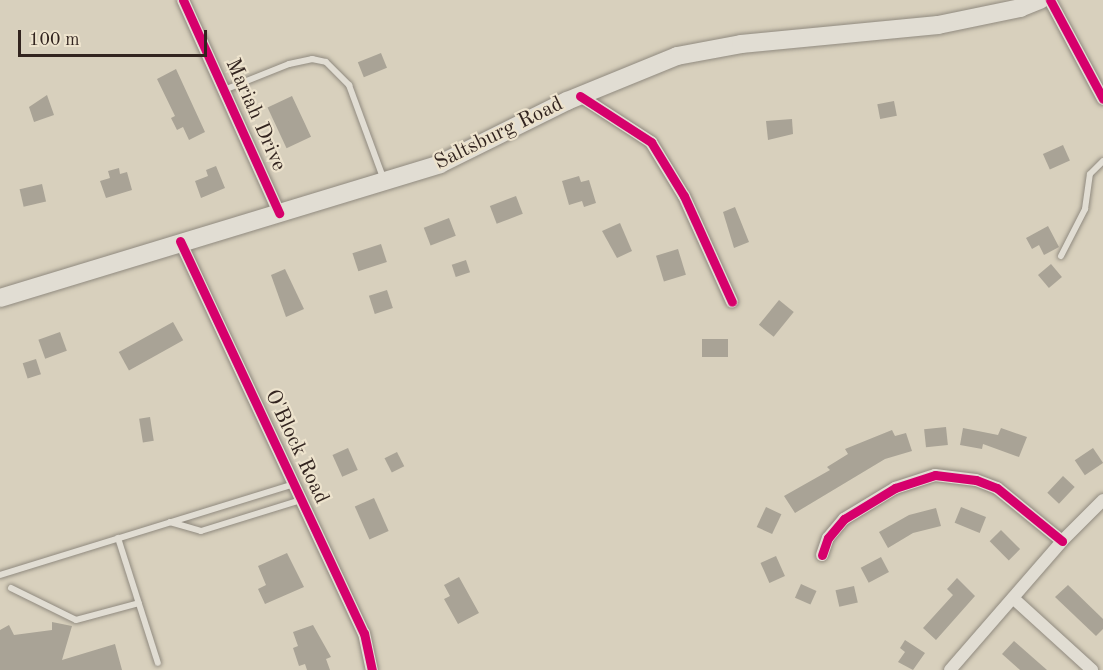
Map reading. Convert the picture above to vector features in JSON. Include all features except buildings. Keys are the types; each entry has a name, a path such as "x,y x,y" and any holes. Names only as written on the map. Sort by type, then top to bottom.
{"main road":[{"name":"Saltsburg Road","path":"0,298 180,241 386,183 440,164 580,96 677,56 741,44 938,25 1020,8 1040,0"}],"street":[{"name":"Mariah Drive","path":"183,0 279,213"},
{"path":"1050,0 1103,99"},
{"path":"580,96 651,142 684,196 732,302"},
{"name":"O'Block Road","path":"180,241 364,633 372,670"},
{"path":"822,555 834,529 844,519 895,488 935,475 976,480 998,488 1062,541"},
{"path":"950,670 1062,541 1103,500"},
{"path":"1013,598 1092,670"}],"lane":[{"path":"224,90 288,64 312,59 326,62 349,85 386,183"},
{"path":"1061,256 1078,227 1090,174 1103,161"},
{"path":"0,575 294,484"},
{"path":"169,522 201,531 301,500"},
{"path":"118,538 158,663"},
{"path":"10,588 76,620 139,603"}],"cycle path":[{"path":"183,0 279,213"},
{"path":"1050,0 1103,99"},
{"path":"580,96 651,142 684,196 732,302"},
{"path":"180,241 364,633 372,670"},
{"path":"822,555 828,538 844,519 895,488 935,475 976,480 997,488 1062,541"}]}
